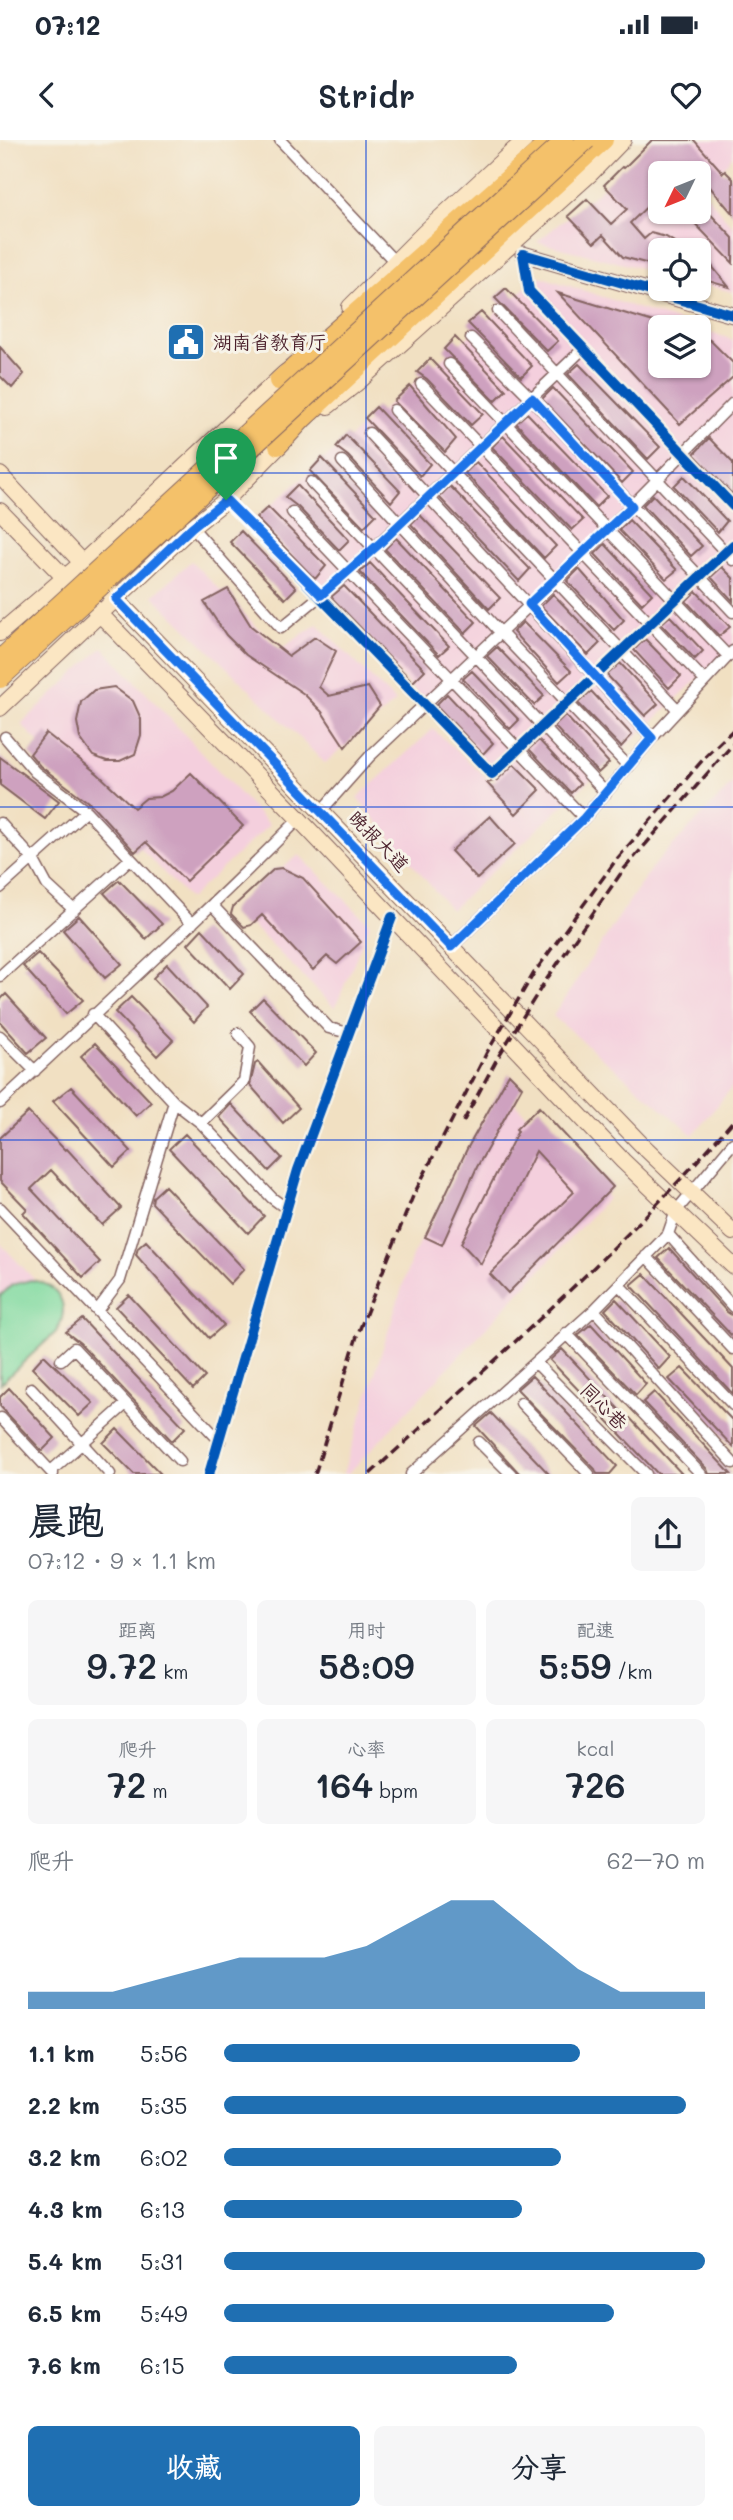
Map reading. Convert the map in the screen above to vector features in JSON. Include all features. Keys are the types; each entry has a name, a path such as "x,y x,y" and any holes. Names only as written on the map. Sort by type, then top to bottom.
{"highway":[{"path":"278,380 551,140"},
{"path":"0,659 565,140"},
{"path":"0,679 587,140"},
{"path":"278,446 604,140"}],"main road":[{"path":"0,633 83,562 278,380 395,262 525,140"},
{"path":"0,708 192,527 226,500 278,446 358,382 591,173 623,140"},
{"name":"晚报大道","path":"0,475 640,1144 733,1232"},
{"path":"0,511 299,819 623,1161 733,1266"}],"street":[{"path":"279,140 395,262"},
{"path":"733,315 523,254 529,291 733,506"},
{"path":"226,500 492,774 648,624 731,552 657,480 498,311"},
{"path":"471,338 532,398 733,612"},
{"path":"192,527 281,628 375,549 583,349"},
{"path":"449,365 674,600 730,654 652,738 584,818 451,947"},
{"path":"421,384 705,681"},
{"path":"321,811 370,756 583,555 733,403"},
{"path":"394,410 678,710"},
{"path":"369,433 652,738"},
{"path":"342,461 628,766"},
{"path":"312,482 606,793"},
{"path":"292,512 584,818"},
{"path":"5,737 35,772 86,811 192,924"},
{"path":"0,888 86,811"},
{"path":"0,1103 93,1014 213,906 299,819"},
{"path":"0,823 33,859 47,886 74,910"},
{"path":"0,976 130,859"},
{"path":"213,906 330,1028 349,1033"},
{"path":"208,1474 299,1170 392,917"},
{"path":"93,1014 174,1102 201,1123 272,1198 287,1209"},
{"path":"201,1123 244,1081 250,1047 239,1033"},
{"path":"0,1037 34,1071"},
{"path":"97,1311 120,1280 174,1102"},
{"path":"411,1474 594,1310 668,1234 676,1211 733,1143"},
{"path":"0,1208 220,1441"},
{"path":"668,1234 733,1307"},
{"path":"646,1256 733,1349"},
{"path":"619,1284 733,1405"},
{"path":"594,1310 733,1463"},
{"path":"566,1333 701,1474"},
{"path":"61,1360 74,1348 180,1461"},
{"name":"同心巷","path":"536,1363 646,1474"},
{"path":"31,1388 110,1474"},
{"path":"521,1403 589,1474"},
{"path":"1,1418 52,1472 126,1404"},
{"path":"479,1442 511,1474"}],"shaded area":[{"path":"661,140 733,140 733,155 711,184 711,161 683,161 669,148 680,161 648,161 648,224 711,224 711,200 733,227 733,292 711,286 711,238 648,238 648,270 537,242"},
{"path":"539,276 658,315 648,315 648,378 711,378 711,332 733,340 733,646 451,910 357,798 433,729 530,817 256,518"},
{"path":"191,561 280,650 317,624 396,702 325,763 153,596"},
{"path":"103,647 269,825 189,899 21,724"},
{"path":"733,783 733,1086 693,1135 553,1016 652,867"},
{"path":"299,855 370,924 335,1008 233,907"},
{"path":"506,1094 608,1198 349,1473 343,1474 412,1256"},
{"path":"0,1243 65,1312 0,1375"}],"green space":[{"path":"31,1280 56,1292 63,1306 63,1314 56,1332 0,1384 0,1296 12,1285"}],"building":[{"path":"652,140 694,140 723,173 725,171 733,179 733,214 711,188 711,161 648,161 648,206 630,223 644,239 651,233 668,238 648,238 648,264 623,257 603,235 594,243 568,216 587,199 611,224 627,209 604,185"},
{"path":"711,215 733,238 733,263 711,238 696,224 711,224"},
{"path":"711,265 729,287 711,282"},
{"path":"506,288 558,341 547,351 495,298"},
{"path":"558,293 648,320 648,378 711,378 711,341 733,363 733,377 680,424"},
{"path":"481,312 532,366 521,377 468,323"},
{"path":"455,337 506,390 495,401 444,349"},
{"path":"0,347 24,374 12,388 0,376"},
{"path":"430,359 483,414 471,425 417,372"},
{"path":"579,364 660,447 648,459 568,374"},
{"path":"410,386 456,439 445,452 394,401"},
{"path":"553,388 633,472 622,483 542,399"},
{"path":"376,407 430,464 420,476 365,418"},
{"path":"527,413 607,496 596,507 516,423"},
{"path":"346,435 400,491 391,502 348,456 336,447"},
{"path":"503,436 583,520 572,530 492,447"},
{"path":"709,438 733,463 733,495 694,454"},
{"path":"322,458 376,515 364,527 310,471"},
{"path":"476,462 556,546 544,558 465,473"},
{"path":"684,476 727,521 718,532 674,486"},
{"path":"297,485 349,540 339,550 285,497"},
{"path":"450,486 530,569 519,581 439,497"},
{"path":"653,495 702,546 691,556 643,505"},
{"path":"268,507 326,566 315,579 256,518"},
{"path":"420,515 500,598 489,609 411,524"},
{"path":"629,520 677,570 666,579 619,530"},
{"path":"241,531 296,588 285,599 230,542"},
{"path":"396,538 476,622 465,633 385,549"},
{"path":"605,544 652,594 642,604 595,554"},
{"path":"370,563 449,646 439,655 360,572"},
{"path":"722,567 733,578 733,601 711,577"},
{"path":"579,569 624,620 614,630 567,581"},
{"path":"344,586 425,670 413,682 331,597"},
{"path":"228,589 251,626 289,656 315,637 336,651 319,687 329,696 368,687 380,706 345,747 322,712 304,694 246,655 226,635 204,602"},
{"path":"696,591 730,627 719,636 686,601"},
{"path":"553,594 600,643 588,655 541,606"},
{"path":"670,616 703,651 695,659 661,624"},
{"path":"523,622 571,671 559,682 513,632"},
{"path":"645,639 681,676 669,688 634,650"},
{"path":"497,647 544,696 534,705 487,656"},
{"path":"620,663 658,704 645,716 607,675"},
{"path":"472,671 519,720 510,729 463,679"},
{"path":"114,687 133,701 141,719 141,735 135,754 120,761 107,761 93,756 80,738 77,722 81,702 94,690"},
{"path":"591,691 632,735 621,747 578,703"},
{"path":"447,694 493,743 483,754 436,705"},
{"path":"565,715 609,763 598,773 554,726"},
{"path":"46,733 98,774 134,808 146,798 160,797 172,791 191,773 243,826 186,881 146,842 135,852 92,805 40,766 30,754"},
{"path":"539,740 580,784 571,793 529,749"},
{"path":"0,757 59,801 45,819 0,785"},
{"path":"514,764 540,790 516,814 487,783 497,780"},
{"path":"490,816 515,844 477,879 451,851"},
{"path":"282,868 303,878 361,942 337,964 327,956 313,970 262,915 251,925 244,927 231,914 233,907 274,869"},
{"path":"119,880 162,924 146,939 104,893"},
{"path":"79,916 122,964 105,978 63,930"},
{"path":"202,929 244,974 230,989 188,944"},
{"path":"38,953 83,1000 66,1014 23,966"},
{"path":"167,964 207,1007 194,1022 153,978"},
{"path":"6,994 46,1038 28,1053 0,1022 0,1000"},
{"path":"131,997 173,1040 157,1056 115,1012"},
{"path":"263,998 316,1053 304,1066 250,1011"},
{"path":"95,1043 151,1102 136,1116 81,1056"},
{"path":"258,1062 299,1108 283,1123 250,1085 255,1064"},
{"path":"509,1074 522,1087 477,1167 442,1245 425,1237 467,1149"},
{"path":"71,1087 131,1151 114,1167 53,1101"},
{"path":"231,1104 282,1158 269,1171 219,1117"},
{"path":"539,1107 613,1187 508,1293 490,1274 574,1192 536,1151 481,1264 461,1243 518,1131 516,1129"},
{"path":"28,1112 65,1150 67,1149 121,1208 102,1225 51,1170 31,1189 100,1262 83,1278 23,1213 27,1209 0,1181 0,1138"},
{"path":"185,1134 264,1216 248,1233 169,1149"},
{"path":"165,1186 244,1269 230,1284 152,1203 153,1197"},
{"path":"146,1241 224,1325 209,1338 136,1255 138,1248"},
{"path":"669,1248 733,1316 733,1337 658,1258"},
{"path":"644,1274 733,1369 733,1394 631,1285"},
{"path":"129,1295 205,1377 193,1389 116,1307"},
{"path":"616,1299 670,1357 659,1369 605,1310"},
{"path":"82,1319 185,1428 172,1441 80,1343 66,1332"},
{"path":"591,1324 646,1384 636,1395 578,1335"},
{"path":"562,1349 682,1474 658,1474 550,1360"},
{"path":"44,1355 93,1403 79,1416 32,1368"},
{"path":"682,1368 733,1421 733,1447 669,1379"},
{"path":"532,1376 617,1466 610,1474 597,1474 517,1389"},
{"path":"9,1388 55,1438 42,1451 0,1406 0,1397"},
{"path":"654,1392 731,1474 709,1474 643,1402"},
{"path":"491,1413 549,1474 520,1474 476,1426"},
{"path":"117,1429 161,1474 134,1474 103,1443"}],"railway":[{"path":"315,1474 357,1336 413,1196 486,1054 534,973 616,860 707,755 733,730"},
{"path":"463,1122 498,1057 544,983 624,869 733,744"},
{"path":"370,1474 602,1259 733,1121"}],"cycle path":[{"path":"733,315 523,254 529,291 733,506"},
{"path":"226,500 492,774 733,545"},
{"path":"209,1474 298,1170 392,917"}],"place":[{"name":"湖南省教育厅","path":"186,342"}],"route":[{"path":"532,398 632,506 529,604 652,738 584,818 451,947 116,599 192,527 226,500 321,595 429,498 532,398"}]}
